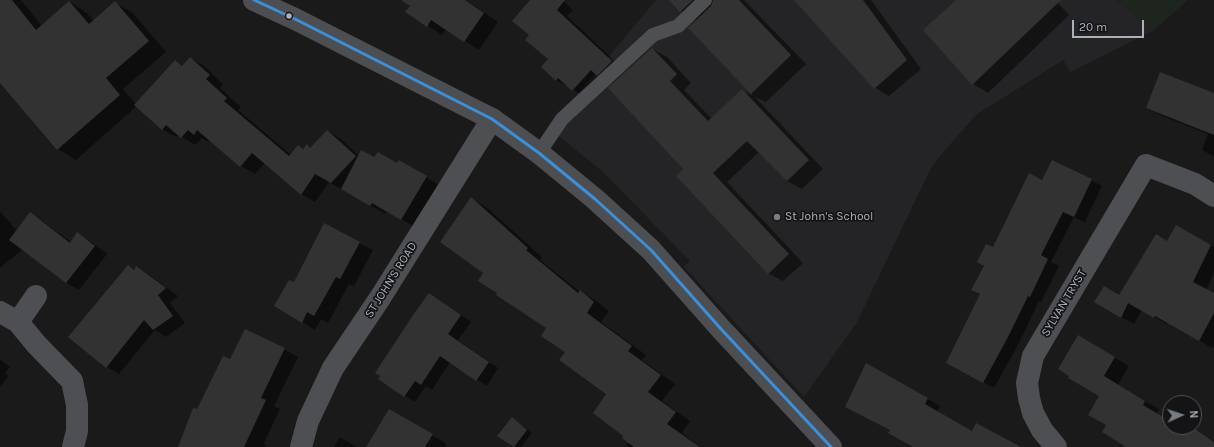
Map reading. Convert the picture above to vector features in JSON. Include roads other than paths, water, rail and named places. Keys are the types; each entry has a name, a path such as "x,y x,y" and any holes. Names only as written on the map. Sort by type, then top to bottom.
{"main road":[{"path":"254,0 295,19 492,119 538,153 596,199 651,250 831,447"}],"street":[{"name":"ST JOHN'S ROAD","path":"301,447 308,421 333,368 380,298 492,119"},
{"name":"SYLVAN TRYST","path":"1056,447 1042,430 1029,398 1027,383 1033,356 1146,165 1195,184 1214,196"},
{"path":"36,296 9,317 72,381 77,405 77,431 73,447"}],"lane":[{"path":"538,153 562,119 642,45 653,35 678,26 706,0"}],"place":[{"name":"St John's School","path":"777,217"}]}
